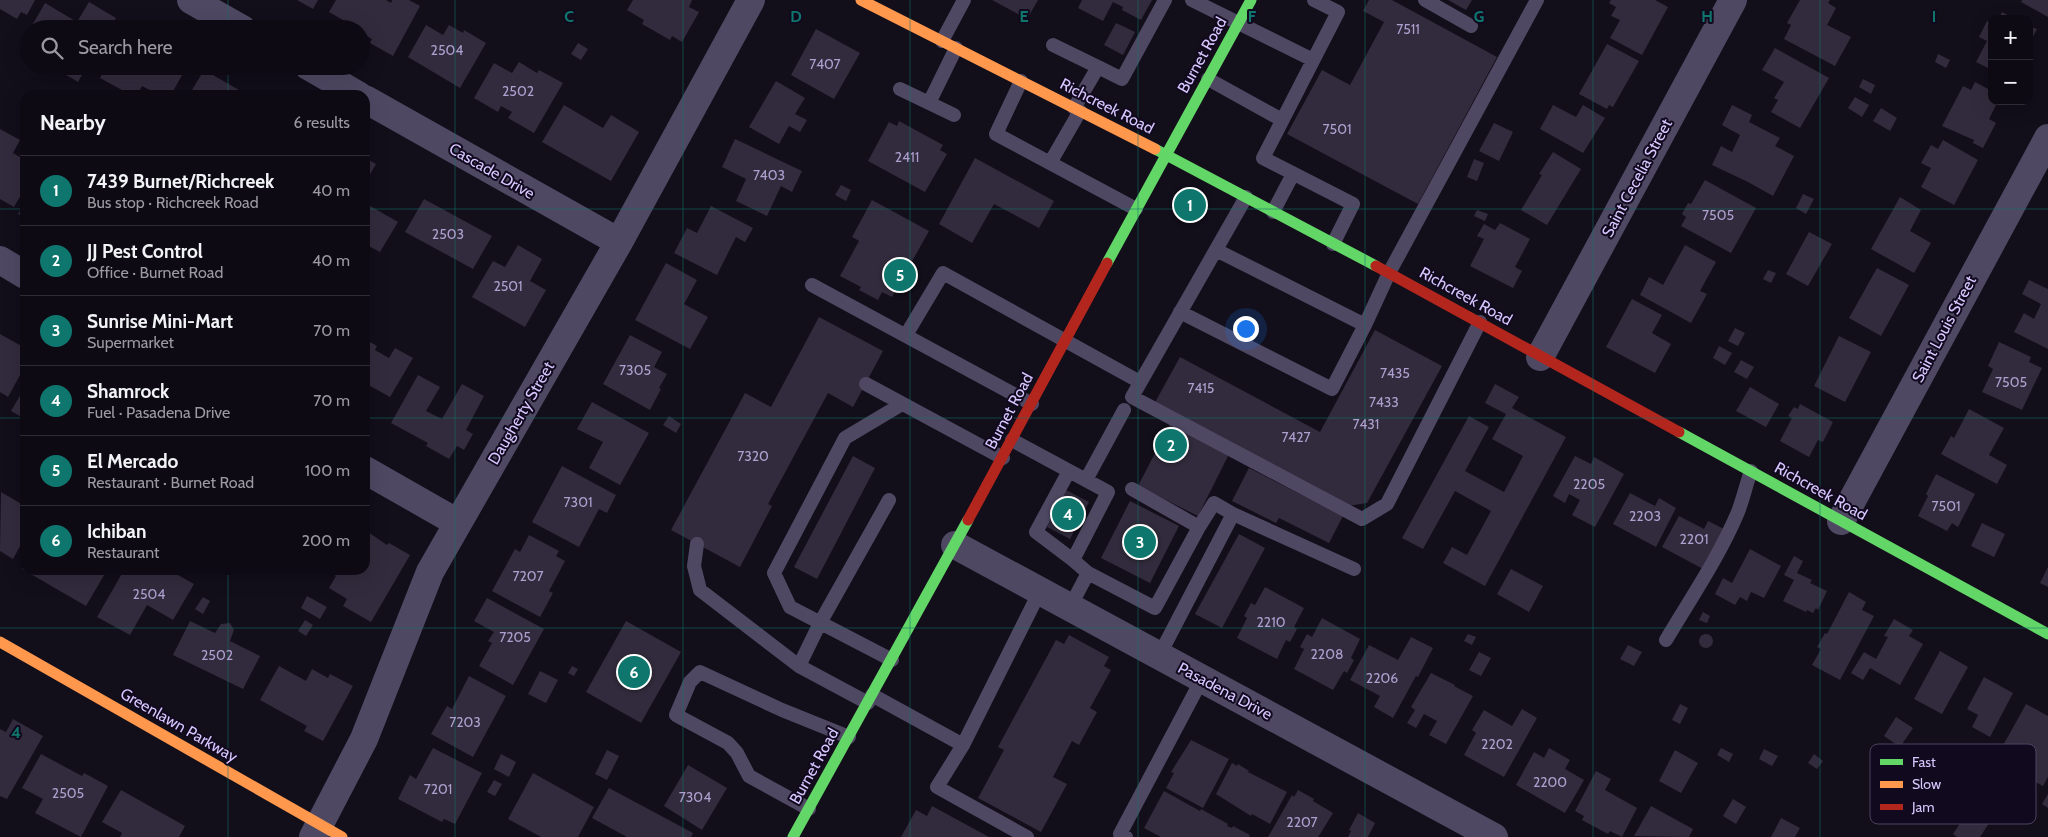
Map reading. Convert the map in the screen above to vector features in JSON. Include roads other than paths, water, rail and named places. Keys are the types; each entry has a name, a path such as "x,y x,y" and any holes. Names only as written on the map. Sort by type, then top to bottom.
{"street":[{"path":"191,0 226,20"},
{"name":"Daugherty Street","path":"325,833 430,572 619,242 750,0"},
{"name":"Richcreek Road","path":"861,0 1166,154 1389,273 2048,634"},
{"name":"Burnet Road","path":"793,837 1003,458 1136,209 1251,0"},
{"name":"Saint Cecelia Street","path":"1540,356 1733,0"},
{"path":"324,75 349,90"},
{"name":"Cascade Drive","path":"370,102 619,242"},
{"name":"Saint Louis Street","path":"1841,521 2048,138"},
{"path":"0,260 20,272"},
{"path":"370,473 458,523"},
{"name":"Pasadena Drive","path":"955,545 1494,837"},
{"name":"Greenlawn Parkway","path":"0,642 325,833"}],"lane":[{"path":"942,41 964,0"},
{"path":"1053,45 1122,80 1165,0"},
{"path":"1192,0 1313,60"},
{"path":"1314,0 1338,12 1263,158 1353,204 1333,244"},
{"path":"1425,0 1471,26"},
{"path":"1180,312 1332,390 1389,273 1537,0"},
{"path":"929,103 956,48"},
{"path":"1050,162 1098,67"},
{"path":"1208,79 1282,120"},
{"path":"1021,81 996,134 1136,209"},
{"path":"900,89 954,115"},
{"path":"1273,212 1293,174"},
{"path":"1246,197 1132,396 1362,519 1387,504 1480,322"},
{"path":"1216,250 1365,325"},
{"path":"906,335 942,273 1140,382"},
{"path":"812,285 1032,404"},
{"path":"866,384 1003,458"},
{"path":"892,660 790,606 774,573 845,438 902,404"},
{"path":"1086,480 1124,410"},
{"path":"1012,440 1108,492 1073,560"},
{"path":"1069,471 1036,532 1088,573 1155,608 1199,527 1214,504 1354,568"},
{"path":"1666,640 1708,571 1727,535 1738,510 1751,471"},
{"path":"1132,489 1199,527"},
{"path":"799,666 820,623 889,500"},
{"path":"1159,656 1233,514"},
{"path":"697,544 694,566 700,590 799,666 962,745"},
{"path":"1070,607 1088,573"},
{"path":"1027,837 937,787 962,745 1040,591"},
{"path":"809,809 750,776 728,742 676,715 690,682 700,672 782,710 849,737"},
{"path":"1126,837 1120,834 1202,679"}],"place":[{"name":"7439 Burnet/Richcreek","path":"1190,205"},
{"name":"El Mercado","path":"900,275"},
{"name":"JJ Pest Control","path":"1171,445"},
{"name":"Shamrock","path":"1068,514"},
{"name":"Sunrise Mini-Mart","path":"1140,542"},
{"name":"Ichiban","path":"634,672"}]}
